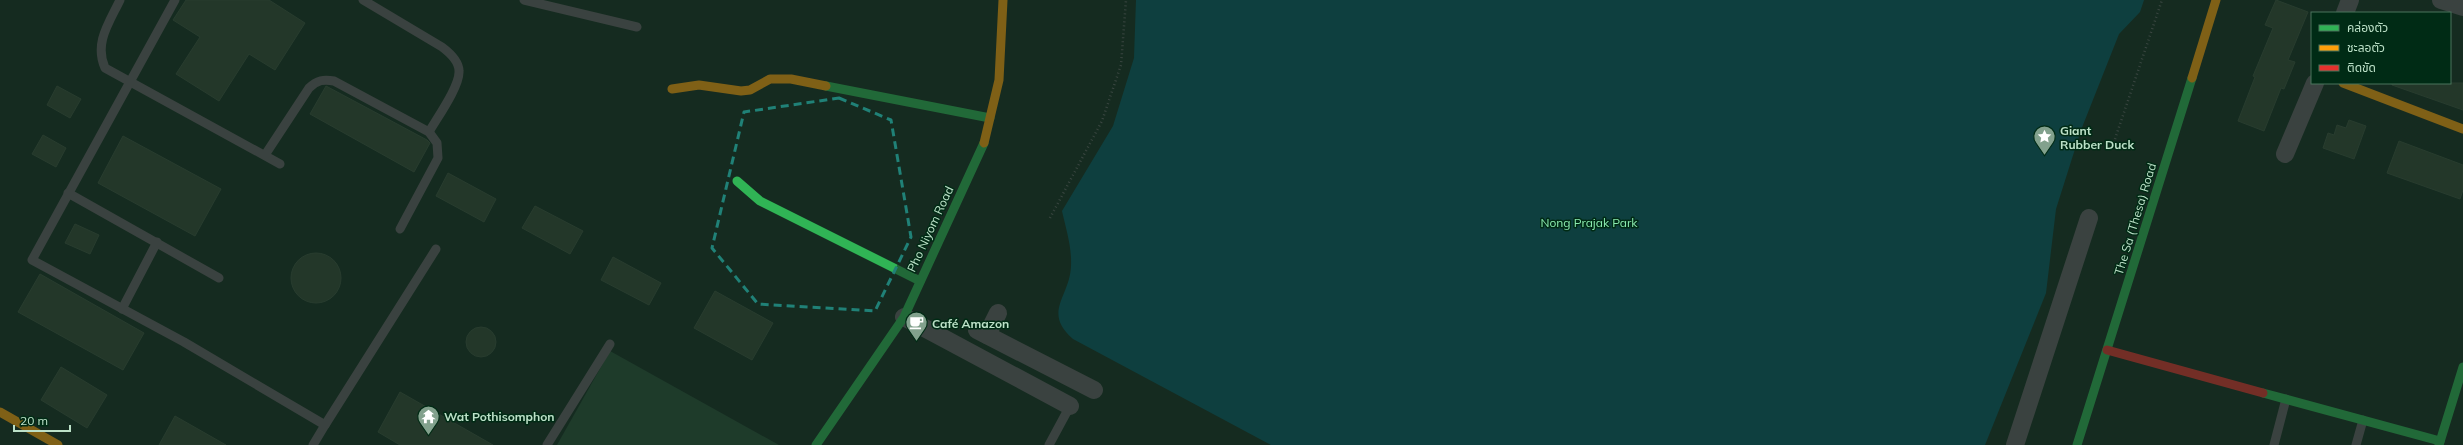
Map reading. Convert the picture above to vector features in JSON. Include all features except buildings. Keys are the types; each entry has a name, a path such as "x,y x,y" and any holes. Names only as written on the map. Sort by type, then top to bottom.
{"street":[{"name":"Pho Niyom Road","path":"816,445 904,317 985,140 999,80 1003,0"},
{"name":"The Sa (Thesa) Road","path":"2077,445 2216,0"},
{"path":"2345,12 2350,0"},
{"path":"2441,0 2463,7"},
{"path":"672,89 699,85 741,91 750,90 770,79 791,79 990,118"},
{"path":"2285,154 2315,84"},
{"path":"2346,84 2463,129"},
{"path":"737,181 760,201 920,281"},
{"path":"2015,445 2089,218"},
{"path":"998,314 982,332 1094,390"},
{"path":"904,317 1070,406"},
{"path":"2107,350 2363,420 2440,443 2463,367"},
{"path":"0,412 58,445"}],"lane":[{"path":"120,0 101,39 100,51 106,68 280,164"},
{"path":"175,0 129,81 32,260 184,342 325,425"},
{"path":"363,0 442,47 452,54 458,64 459,78 429,132"},
{"path":"524,0 637,27"},
{"path":"265,155 309,88 317,82 325,80 334,81 429,132 436,143 438,158 400,229"},
{"path":"68,193 219,278"},
{"path":"122,309 157,242"},
{"path":"313,445 436,249"},
{"path":"546,445 610,344"},
{"path":"2274,445 2286,399"},
{"path":"1049,445 1070,406"},
{"path":"2356,445 2363,420"}],"path":[{"path":"1050,218 1102,121 1121,65 1126,0"},
{"path":"2115,139 2162,0"}],"highlighted area":[{"path":"839,98 891,120 911,237 875,311 758,304 712,248 744,112"}],"green space":[{"path":"610,351 779,445 557,445"}],"water":[{"name":"Nong Prajak Park","path":"1136,0 2144,0 2140,12 2119,34 2081,130 2056,209 2046,293 1985,445 1271,445 1073,339 1059,321 1058,312 1070,277 1071,266 1070,245 1062,211 1113,126 1134,58"}],"traffic: fast":[{"path":"2077,445 2192,78"},
{"path":"826,86 990,118"},
{"path":"816,445 904,317 984,143"},
{"path":"737,181 760,201 920,281"},
{"path":"2439,445 2463,367"},
{"path":"2263,393 2440,441"}],"traffic: slow":[{"path":"984,143 999,80 1003,0"},
{"path":"2192,78 2216,0"},
{"path":"672,89 699,85 741,91 750,90 770,79 791,79 826,86"},
{"path":"2346,84 2463,129"},
{"path":"0,412 58,445"}],"traffic: jam":[{"path":"2107,350 2263,393"}],"place":[{"name":"Giant Rubber Duck","path":"2045,156"},
{"name":"Café Amazon","path":"916,342"},
{"name":"Wat Pothisomphon","path":"429,436"}]}
